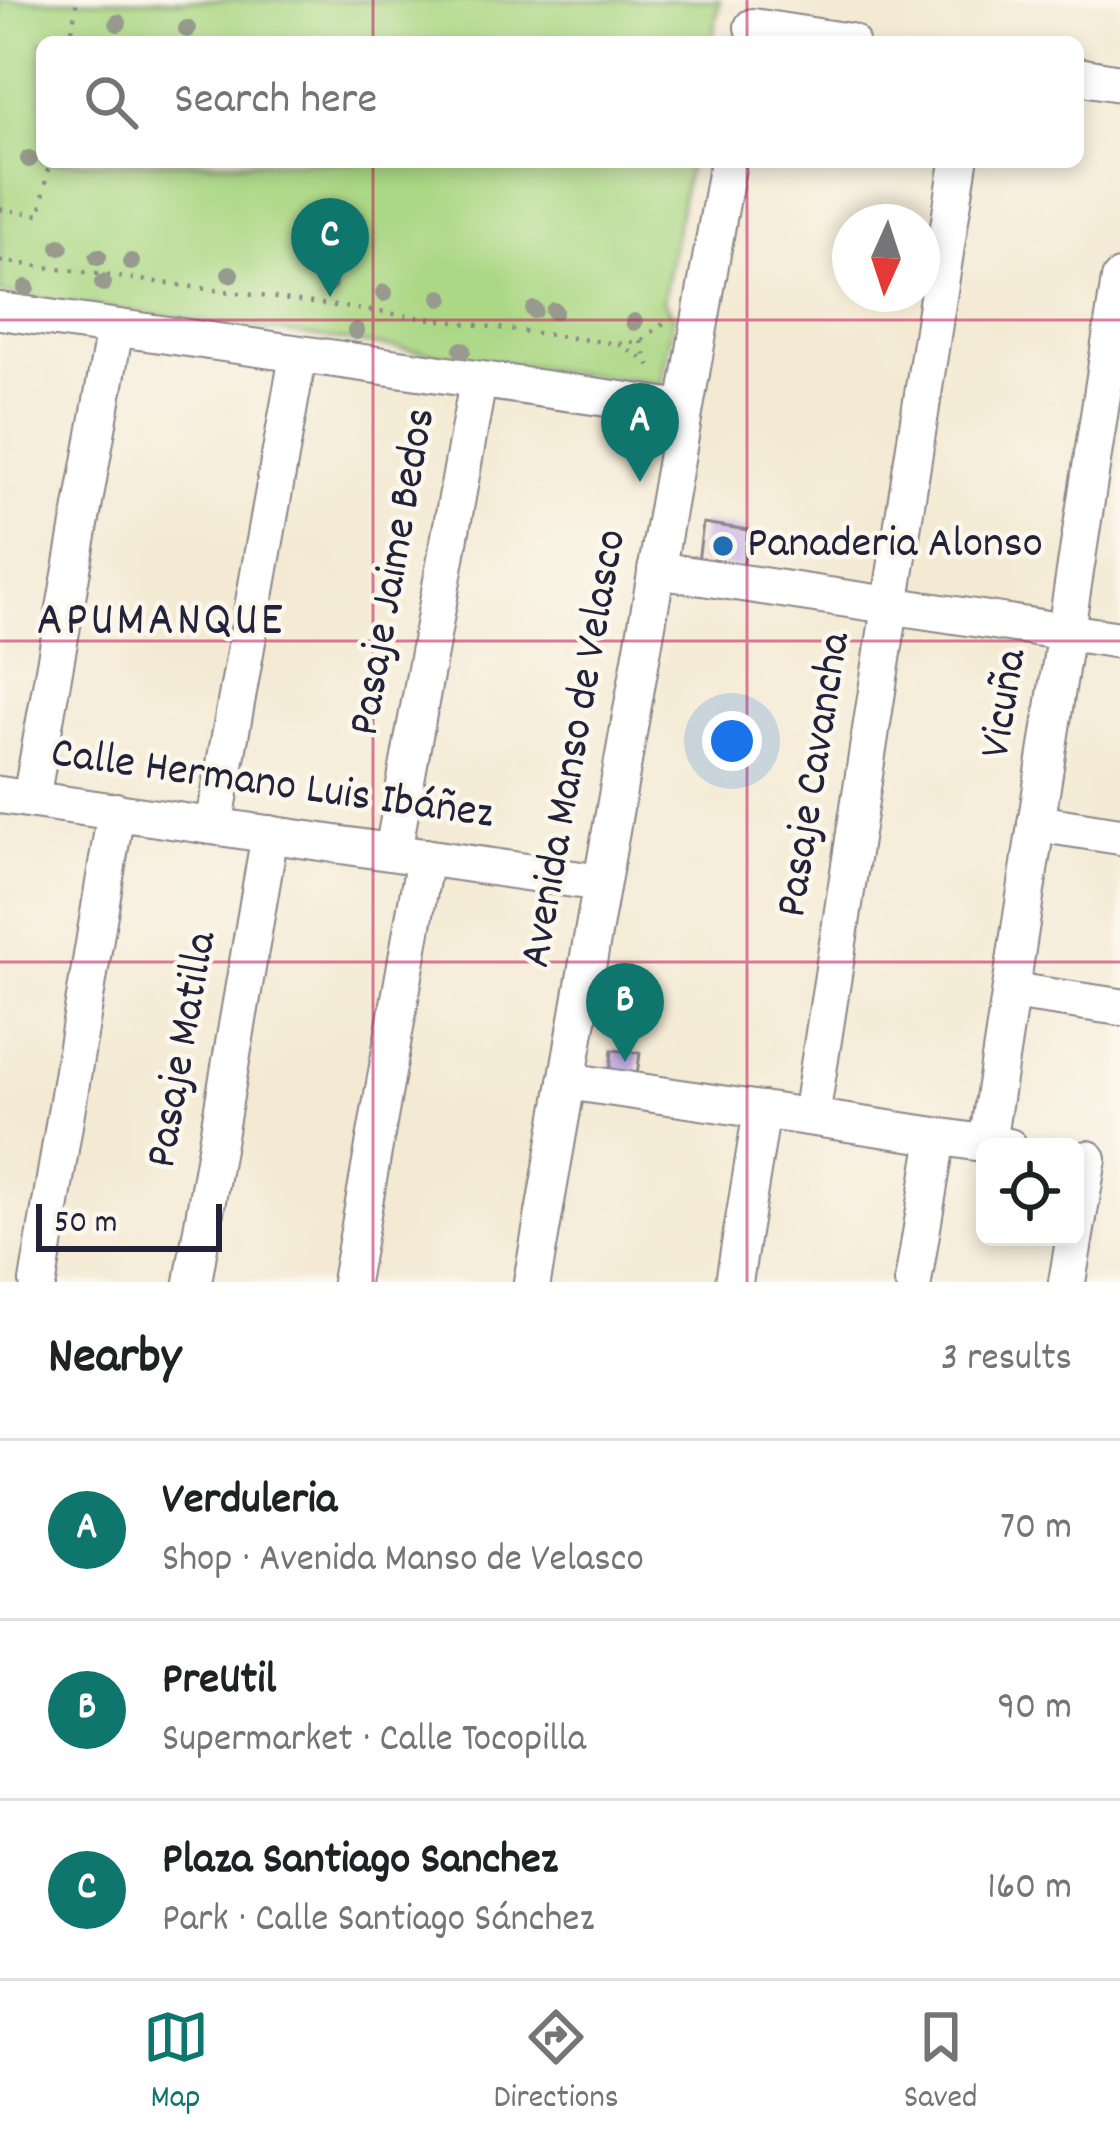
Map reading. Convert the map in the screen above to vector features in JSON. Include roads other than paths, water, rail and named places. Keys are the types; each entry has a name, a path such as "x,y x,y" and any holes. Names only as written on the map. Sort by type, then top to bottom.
{"street":[{"path":"753,23 819,36"},
{"path":"1084,77 1120,83"},
{"name":"Avenida Manso de Velasco","path":"532,1282 656,570 670,407 703,301 727,168"},
{"name":"Pasaje Cavancha","path":"811,1117 958,168"},
{"name":"Vicuña","path":"999,1138 1011,991 1066,632 1107,451 1120,279"},
{"path":"0,311 670,407"},
{"path":"15,797 115,328"},
{"path":"214,826 298,356"},
{"name":"Pasaje Jaime Bedos","path":"350,1282 478,381"},
{"path":"656,570 1120,640"},
{"name":"Calle Hermano Luis Ibáñez","path":"15,797 601,883"},
{"path":"38,1282 116,812"},
{"path":"1036,823 1120,836"},
{"name":"Pasaje Matilla","path":"193,1282 270,834"},
{"path":"1011,991 1120,1007"},
{"path":"567,1081 976,1142"},
{"path":"734,1282 762,1110"},
{"path":"913,1282 937,1137"},
{"path":"1067,1282 1094,1160"}],"place":[{"name":"Plaza Santiago Sanchez","path":"330,297"},
{"name":"Verduleria","path":"640,482"},
{"name":"Panaderia Alonso","path":"723,546"},
{"name":"PreUtil","path":"625,1062"}],"district":[{"name":"APUMANQUE","path":"161,623"}]}
